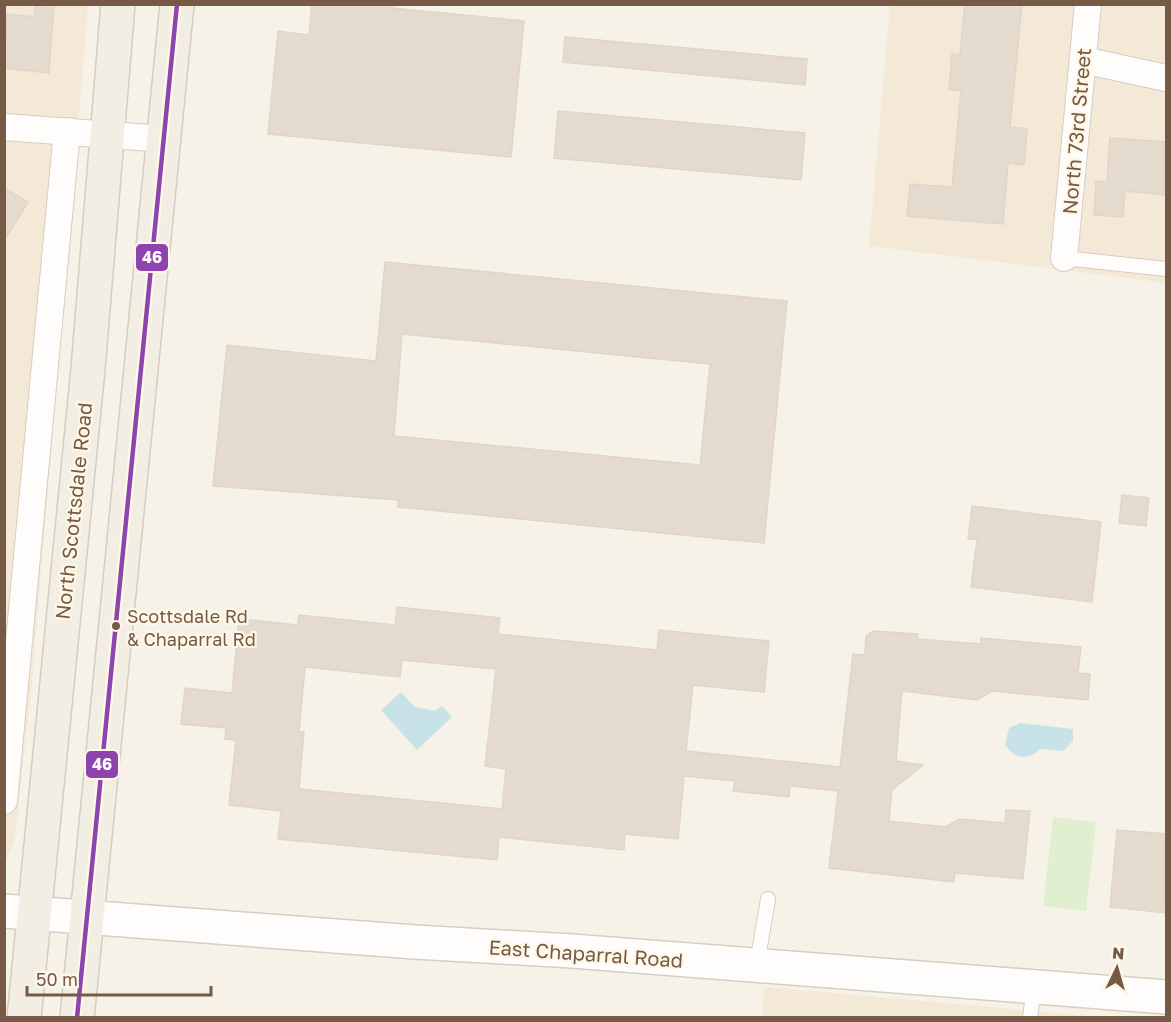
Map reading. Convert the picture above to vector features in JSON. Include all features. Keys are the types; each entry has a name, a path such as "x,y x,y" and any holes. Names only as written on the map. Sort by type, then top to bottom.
{"main road":[{"name":"North Scottsdale Road","path":"24,1017 20,912 108,134 118,4"},
{"path":"77,1017 177,4"},
{"name":"East Chaparral Road","path":"20,912 416,942 757,964 1032,1002 1167,997"}],"street":[{"name":"North 73rd Street","path":"1064,258 1088,4"},
{"path":"1083,60 1167,78"},
{"path":"4,127 164,140"},
{"path":"4,801 67,131"}],"lane":[{"path":"1064,258 1167,269"},
{"path":"757,964 768,899"}],"shaded area":[{"path":"5,5 88,5 32,682 15,840 5,864"},
{"path":"890,5 1166,5 1166,283 869,246"},
{"path":"765,987 1102,1017 762,1018"}],"green space":[{"path":"1053,817 1096,822 1086,911 1043,906"}],"water":[{"path":"401,692 415,707 435,711 442,706 452,717 417,750 381,710"},
{"path":"1020,723 1073,729 1073,741 1063,751 1040,749 1031,755 1021,757 1012,753 1005,744 1009,728"}],"building":[{"path":"35,4 54,4 49,73 4,68 7,14 34,17"},
{"path":"312,4 393,4 392,8 524,21 511,157 268,134 278,31 309,35"},
{"path":"965,4 1022,4 1010,127 1027,129 1024,165 1008,163 1003,224 907,216 910,184 952,187 961,91 949,89 952,54 960,55"},
{"path":"565,37 807,59 805,85 563,62"},
{"path":"558,111 805,133 801,180 554,158"},
{"path":"1110,138 1167,142 1167,195 1125,191 1123,217 1094,215 1096,181 1107,182"},
{"path":"4,188 28,202 4,241"},
{"path":"385,262 787,301 764,543 398,507 398,500 213,486 227,345 376,361","holes":["402,334 710,364 700,465 394,436"]},
{"path":"1122,495 1149,498 1146,526 1119,523"},
{"path":"972,506 1101,522 1092,602 971,587 977,539 968,539"},
{"path":"397,607 500,618 498,634 657,650 659,630 769,641 764,692 693,685 686,751 840,767 853,654 865,655 866,636 873,631 918,634 917,639 981,644 981,638 1081,647 1078,673 1090,674 1088,700 992,691 977,700 902,691 896,761 923,765 892,790 889,821 945,827 960,819 1005,823 1006,810 1030,811 1023,879 955,873 954,882 829,868 838,791 790,786 789,797 733,791 735,781 684,776 678,839 625,834 624,850 499,837 497,860 278,839 281,811 229,805 236,740 225,739 226,728 181,724 185,688 232,693 239,619 298,625 299,615 395,625","holes":["402,660 496,669 485,766 506,769 502,809 299,789 304,732 299,732 305,667 400,677"]},
{"path":"1117,830 1167,834 1167,913 1110,907"}],"transit line":[{"name":"46","path":"77,1018 177,4"}],"place":[{"name":"Scottsdale Rd & Chaparral Rd","path":"116,626"}]}
